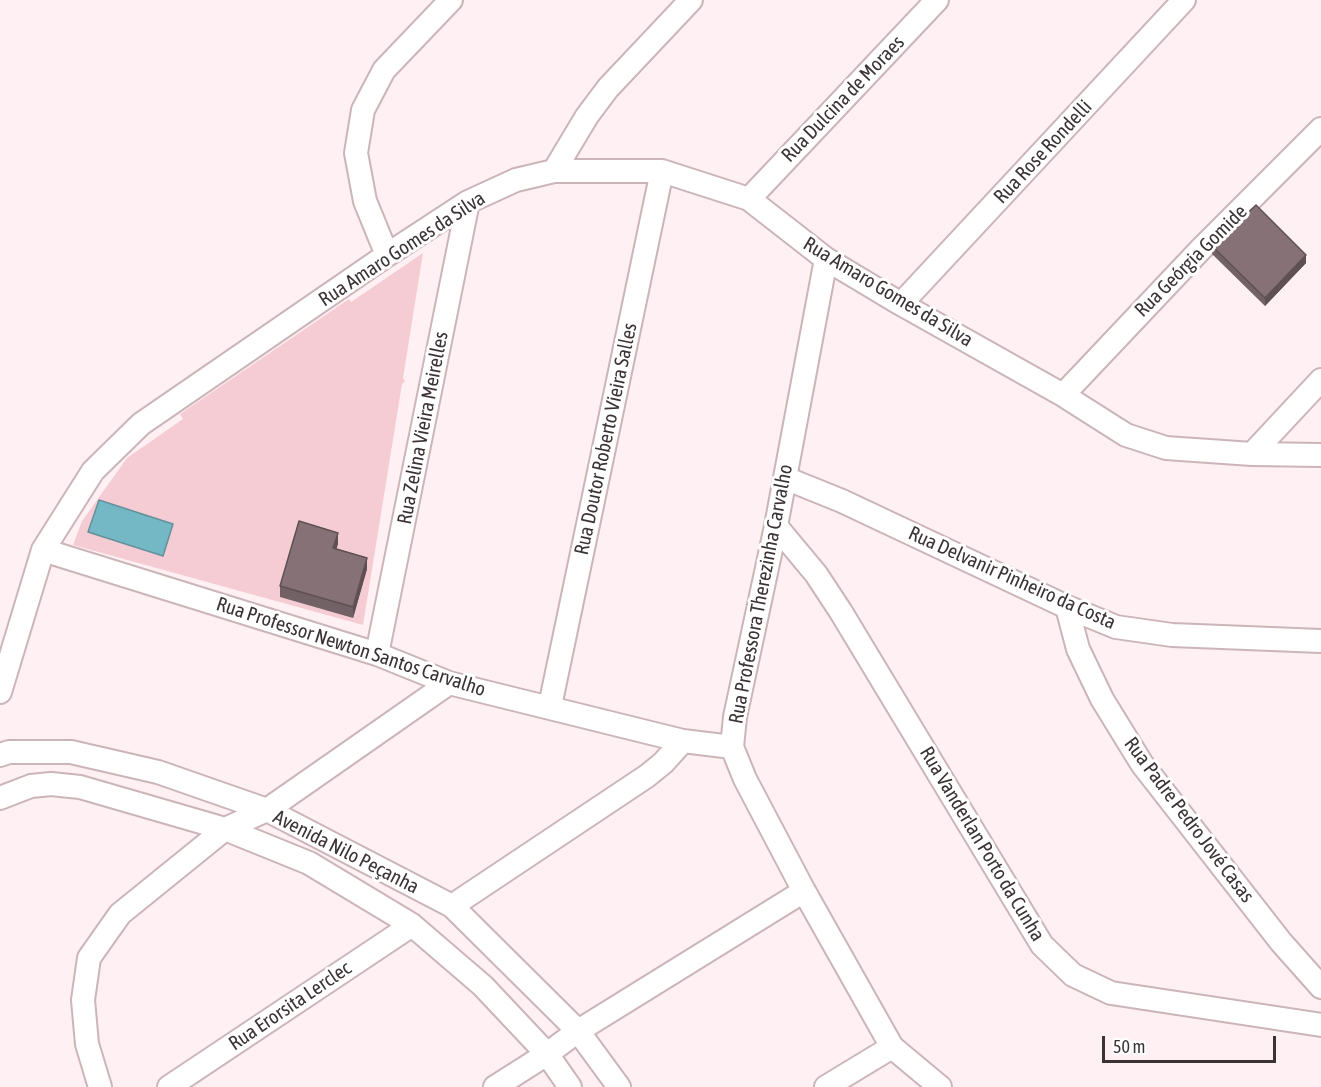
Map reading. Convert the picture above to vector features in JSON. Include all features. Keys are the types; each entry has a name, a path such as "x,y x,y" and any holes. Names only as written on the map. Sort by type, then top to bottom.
{"street":[{"path":"387,255 365,201 356,153 363,111 384,70 451,0"},
{"path":"554,171 608,88 691,0"},
{"name":"Rua Dulcina de Moraes","path":"749,199 938,0"},
{"name":"Rua Rose Rondelli","path":"901,304 1184,0"},
{"name":"Rua Geórgia Gomide","path":"1063,394 1201,249 1321,129"},
{"name":"Rua Amaro Gomes da Silva","path":"0,692 43,550 93,471 141,424 468,202 516,180 554,171 662,171 749,199 825,259 1063,394 1126,435 1166,448 1252,454 1321,455"},
{"name":"Rua Doutor Roberto Vieira Salles","path":"550,706 662,171"},
{"name":"Rua Zelina Vieira Meirelles","path":"377,654 468,202"},
{"name":"Rua Professora Therezinha Carvalho","path":"825,259 776,526 735,717 732,747 745,779 804,891 892,1047 940,1087"},
{"path":"1252,454 1321,380"},
{"name":"Rua Delvanir Pinheiro da Costa","path":"785,478 842,501 1067,607 1116,627 1172,635 1321,641"},
{"name":"Rua Vanderlan Porto da Cunha","path":"776,526 816,574 842,612 1042,945 1073,975 1111,993 1321,1024"},
{"name":"Rua Professor Newton Santos Carvalho","path":"43,550 377,654 449,682 683,741 732,747"},
{"name":"Rua Padre Pedro Jové Casas","path":"1067,607 1078,649 1102,699 1142,764 1281,942 1321,987"},
{"path":"100,1087 87,1044 83,1000 89,958 120,914 225,829 267,810 449,682"},
{"path":"452,906 647,776 663,763 683,741"},
{"name":"Avenida Nilo Peçanha","path":"0,755 9,752 71,752 159,772 267,810 452,906 578,1031 619,1087"},
{"name":"Avenida Nilo Peçanha","path":"0,798 31,786 51,784 80,787 225,829 309,863 412,925 483,986 547,1053 570,1087"},
{"path":"495,1087 578,1031 804,891"},
{"name":"Rua Erorsita Lerclec","path":"169,1087 412,925"},
{"path":"826,1087 892,1047"}],"shaded area":[{"path":"423,253 403,378 405,381 402,384 363,625 73,545 82,521 127,458 183,419 180,414 349,299 351,302"}],"water":[{"path":"99,500 173,524 163,556 88,532"}],"building":[{"path":"1256,205 1306,255 1265,298 1212,246"},
{"path":"299,521 338,533 333,548 367,558 353,607 280,586"}]}
